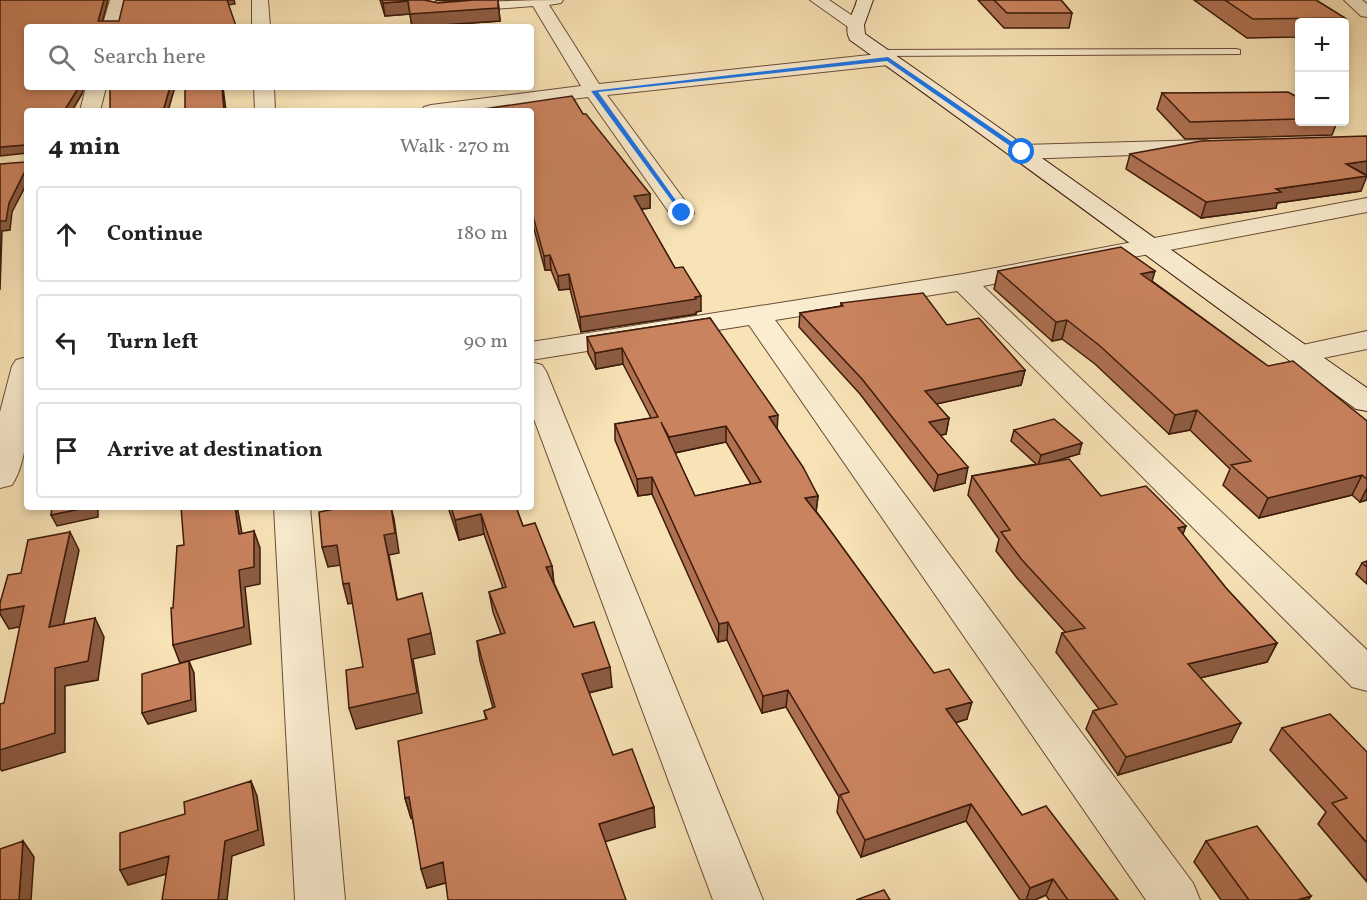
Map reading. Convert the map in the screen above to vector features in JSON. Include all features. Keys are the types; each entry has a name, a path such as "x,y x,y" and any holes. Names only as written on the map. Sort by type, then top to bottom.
{"street":[{"path":"112,24 118,0"},
{"path":"260,0 261,24"},
{"path":"419,0 426,6 440,8 547,1 594,91 682,213"},
{"path":"818,0 854,23"},
{"path":"865,0 854,23 856,36 1022,152 1147,246 1367,402"},
{"path":"1352,0 1367,12"},
{"path":"460,108 884,56"},
{"path":"91,108 95,90"},
{"path":"264,90 265,108"},
{"path":"1022,152 1224,146"},
{"path":"534,351 963,282 1367,205"},
{"path":"963,282 1367,675"},
{"path":"757,316 1175,900"},
{"path":"1299,354 1367,340"},
{"path":"0,477 24,378"},
{"path":"534,379 738,900"},
{"path":"292,510 320,900"}],"lane":[{"path":"884,56 1236,52"}],"building":[{"path":"0,0 104,0 98,21 119,21 124,0 227,0 235,24 24,24 24,90 77,90 66,108 24,108 24,145 0,147"},
{"path":"382,0 424,0 438,3 498,0 498,8 410,14 408,1 383,3"},
{"path":"994,0 1061,0 1072,13 1007,13"},
{"path":"1225,0 1316,0 1345,18 1295,18 1253,19"},
{"path":"110,90 169,90 164,108 110,108"},
{"path":"185,90 222,90 224,108 185,108"},
{"path":"1288,92 1295,96 1295,119 1190,122 1162,93"},
{"path":"572,96 583,114 586,114 650,194 634,196 675,268 683,267 701,296 695,297 696,299 580,317 569,274 558,276 550,255 544,256 534,220 534,108 490,108"},
{"path":"1367,136 1367,161 1346,164 1367,176 1276,189 1281,192 1206,202 1130,154 1201,141"},
{"path":"24,162 24,173 9,203 6,221 0,221 0,164"},
{"path":"1121,247 1155,271 1141,274 1268,366 1293,361 1367,421 1367,479 1362,475 1268,498 1231,465 1251,461 1197,410 1175,415 1100,346 1067,320 1056,322 998,271"},
{"path":"923,293 947,325 979,318 1025,370 925,391 949,418 929,422 968,467 938,475 862,379 800,313 843,306 841,303"},
{"path":"710,318 778,415 769,417 803,467 818,496 805,498 934,673 949,669 972,702 946,709 1022,815 1046,806 1118,900 1068,900 1053,879 1030,888 971,804 865,840 840,795 849,792 788,690 763,696 728,622 719,624 652,477 637,479 615,424 658,417 622,348 595,353 587,337","holes":["661,422 669,437 726,426 761,482 695,496"]},
{"path":"1054,419 1082,443 1041,455 1014,430"},
{"path":"1069,459 1101,496 1146,486 1186,526 1178,528 1226,588 1277,643 1188,664 1241,723 1126,757 1093,711 1117,704 1062,633 1085,628 1022,560 1001,532 1010,530 972,476"},
{"path":"52,510 75,510 51,515"},
{"path":"181,510 235,510 239,534 254,531 254,567 239,570 244,627 173,645 171,608 173,608 177,546 184,545"},
{"path":"391,510 395,533 384,535 397,600 422,593 431,633 408,639 417,693 349,708 346,670 363,667 349,583 343,584 337,545 322,547 319,512"},
{"path":"452,510 517,510 523,526 535,523 552,566 546,567 574,627 594,622 610,667 582,674 613,755 632,749 654,807 599,824 626,900 448,900 443,862 421,869 409,797 405,798 398,741 487,719 484,711 495,707 477,641 505,633 489,592 506,587 481,514 455,520"},
{"path":"70,532 49,627 95,618 88,661 55,668 55,733 0,750 0,704 4,703 24,606 0,610 8,575 21,573 28,540"},
{"path":"189,661 191,700 142,713 142,674"},
{"path":"1330,714 1367,752 1367,843 1332,803 1347,798 1282,728"},
{"path":"251,781 258,830 225,841 218,900 162,900 169,856 120,870 120,833 185,814 184,802"},
{"path":"1257,826 1311,896 1297,900 1249,900 1206,841"},
{"path":"23,841 19,900 0,900 0,849"},
{"path":"884,890 890,900 856,900"}],"route":[{"path":"682,213 594,91 888,59 1022,152"}]}
